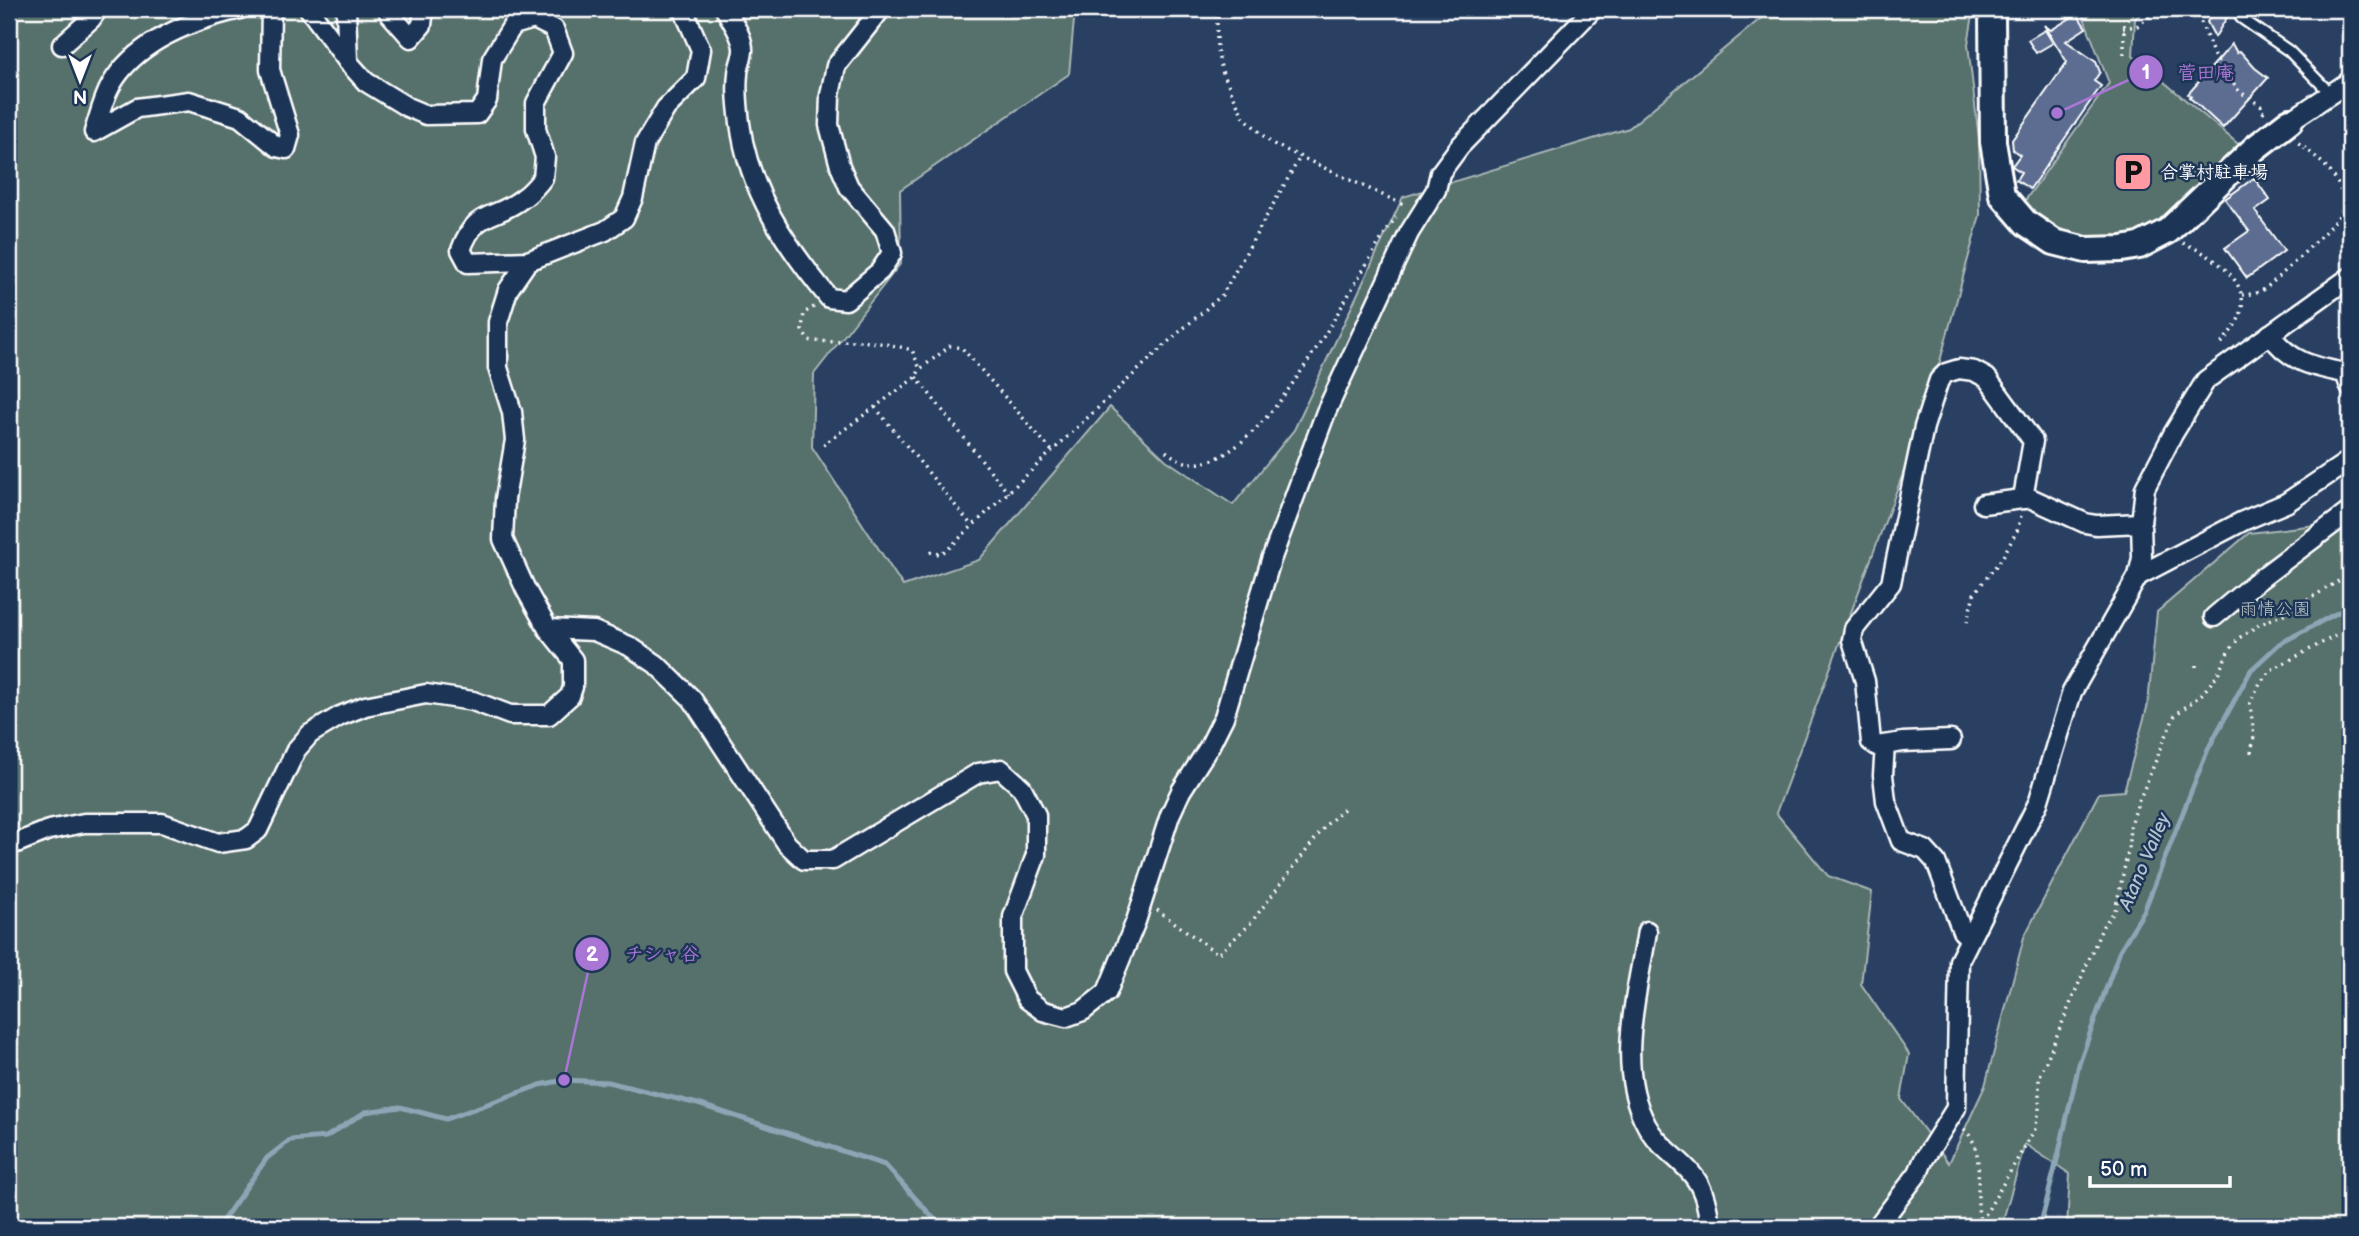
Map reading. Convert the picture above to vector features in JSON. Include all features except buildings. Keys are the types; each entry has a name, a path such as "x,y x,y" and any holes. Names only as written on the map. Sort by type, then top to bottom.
{"street":[{"path":"62,45 91,19 97,9"},
{"path":"240,9 180,28 140,51 111,85 94,132 138,108 189,101 240,117 277,147 286,149 290,135 270,70 271,9"},
{"path":"309,9 366,82 407,107 426,115 477,114 487,100 492,59 513,25 534,19 554,29 563,53 536,103 536,129 545,157 543,178 522,199 475,222 466,234 461,250 468,263 528,261 605,231 624,218 633,198 645,143 666,108 696,78 701,50 683,9"},
{"path":"346,9 348,62"},
{"path":"388,9 411,38 422,25 424,9"},
{"path":"725,9 743,49 737,93 748,162 760,195 806,270 829,298 846,300 880,271 892,253 885,230 849,187 840,166 829,125 836,66 881,9"},
{"path":"548,629 594,631 629,646 656,664 692,699 787,845 804,860 832,860 978,773 1001,769 1022,789 1036,815 1036,855 1013,917 1013,971 1027,999 1043,1011 1066,1017 1083,1011 1107,992 1143,900 1175,803 1224,718 1271,560 1326,412 1409,233 1432,198 1440,173 1460,146 1593,9"},
{"path":"1992,9 1993,142 2002,195 2026,223 2053,242 2086,250 2139,246 2168,231 2255,148 2350,81"},
{"path":"9,846 49,831 85,823 162,823 218,843 246,839 258,831 296,750 310,734 340,716 365,706 426,694 473,701 510,715 549,715 570,696 573,687 573,660 548,629 526,590 503,539 505,499 515,440 512,412 498,368 498,322 508,290 528,261"},
{"path":"1877,1227 1918,1173 1956,1108 1959,961 2038,803 2072,692 2138,576 2142,558 2141,523 2145,488 2173,434 2206,380 2350,277"},
{"path":"2270,334 2302,363 2345,373 2350,387"},
{"path":"1951,740 1877,746 1871,742 1865,681 1852,640 1854,629 1891,583 1924,427 1939,380 1946,373 1959,369 1974,371 1987,378 2033,441 2025,499"},
{"path":"2138,576 2244,521 2286,503 2350,460"},
{"path":"1983,504 2030,498 2085,523 2141,523"},
{"path":"2214,617 2350,511"},
{"path":"1885,745 1883,775 1886,801 1901,841 1925,850 1936,862 1962,931 1969,938"},
{"path":"1647,931 1630,1041 1637,1098 1647,1126 1702,1189 1711,1227"}],"lane":[{"path":"2239,9 2241,18 2289,51 2330,93"}],"path":[{"path":"1217,9 1217,50 1243,116 1271,143 1404,206"},
{"path":"2124,54 2123,28 2136,9"},
{"path":"2123,28 2137,26 2159,9"},
{"path":"2196,9 2212,52 2239,91 2261,106 2263,112 2275,107 2286,124 2325,164 2343,198 2339,216 2292,265 2261,292 2242,295"},
{"path":"930,552 939,554 947,550 1168,341 1222,295 1300,157"},
{"path":"1166,451 1184,462 1201,463 1225,453 1248,436 1269,415 1301,374 1386,230 1412,198"},
{"path":"2158,237 2188,245 2224,267 2242,295 2242,309 2205,372 2206,380"},
{"path":"829,298 804,313 802,330 808,340 824,343 858,341 888,344 912,351 920,369"},
{"path":"823,445 916,377 920,369 950,346 962,348 1052,451"},
{"path":"916,377 1008,493"},
{"path":"875,407 972,526"},
{"path":"1967,622 1974,594 2002,558 2017,531 2025,499"},
{"path":"1978,1227 2035,1129 2039,1111 2039,1078 2103,926 2115,911 2128,851 2130,828 2175,715 2201,695 2239,638 2350,574"},
{"path":"2251,753 2254,737 2250,703 2260,683 2271,670 2350,628"},
{"path":"1143,900 1218,954 1250,924 1326,825 1346,807"},
{"path":"1949,1118 1971,1135 1975,1143 1978,1154 1980,1221"}],"green space":[{"name":"雨情公園","path":"9,9 1075,9 1069,74 900,190 901,263 814,374 812,447 903,586 979,560 1110,407 1166,460 1233,505 1294,430 1403,197 1629,128 1772,9 1974,9 1968,44 1979,140 1980,215 1926,412 1776,813 1828,876 1872,892 1861,984 1909,1054 1901,1099 1949,1163 1985,1086 2024,937 2099,793 2124,791 2148,704 2157,612 2249,533 2350,521 2350,1227 2067,1227 2070,1174 2025,1144 2001,1227 9,1227"},
{"name":"合掌村駐車場","path":"2077,9 2146,9 2135,19 2133,56 2243,148 2157,224 2129,236 2114,239 2085,239 2056,231 2039,221 2024,202 2109,83 2082,13"}],"waterway":[{"name":"Atano Valley","path":"2040,1227 2079,1064 2120,950 2144,911 2208,749 2251,670 2279,644 2350,606"},
{"path":"165,1227 168,1224 221,1223 267,1158 290,1140 326,1137 365,1112 400,1107 446,1119 540,1085 564,1080 608,1082 698,1104 885,1165 936,1221 1013,1227"}],"place":[{"name":"菅田庵","path":"2057,113"},
{"name":"合掌村駐車場","path":"2133,172"},
{"name":"チシャ谷","path":"564,1080"}]}
